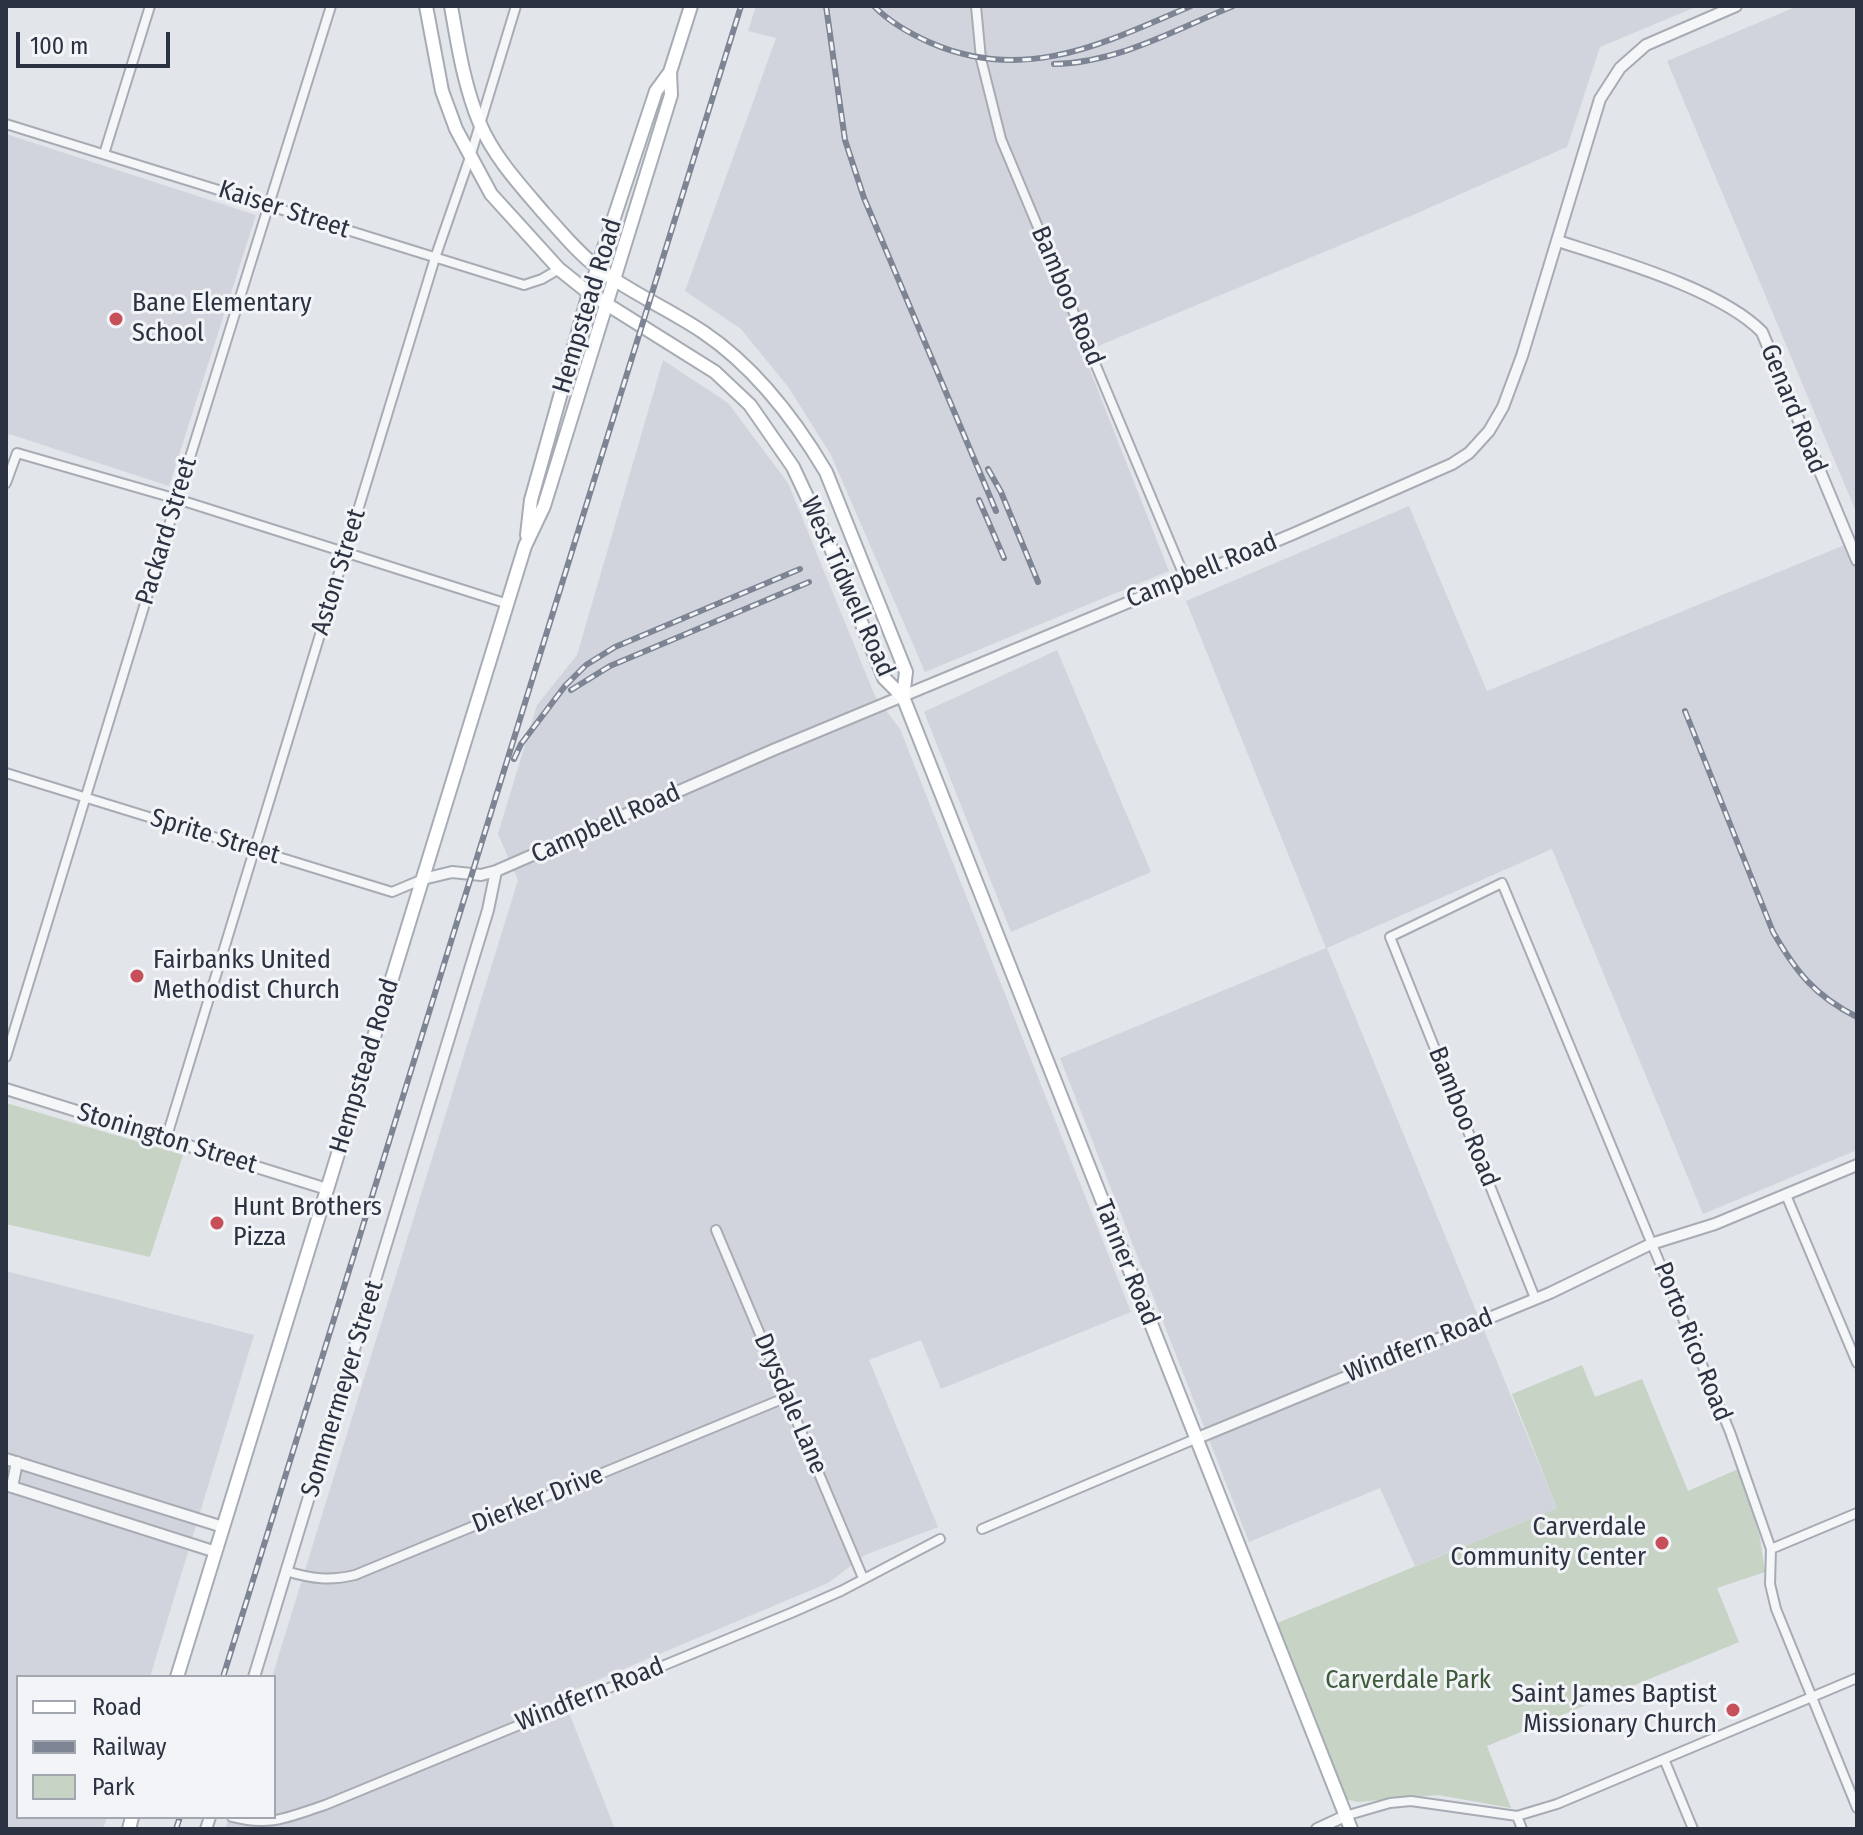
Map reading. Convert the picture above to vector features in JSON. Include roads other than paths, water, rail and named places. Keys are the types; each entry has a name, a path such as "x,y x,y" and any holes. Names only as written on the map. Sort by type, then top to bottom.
{"main road":[{"name":"West Tidwell Road","path":"426,6 442,91 456,129 491,194 559,269 589,293 715,372 750,405 793,467 830,546 884,678 903,697"},
{"name":"West Tidwell Road","path":"451,6 463,74 480,125 513,177 570,243 598,268 707,335 764,385 826,472 906,672 903,697"},
{"name":"Hempstead Road","path":"525,546 544,506 671,95 670,72 687,7"},
{"name":"Hempstead Road","path":"178,1675 508,604 525,546 531,500 589,293 656,91 670,72"},
{"path":"640,140 655,145"},
{"path":"544,451 559,455"},
{"path":"830,546 853,536"},
{"name":"Tanner Road","path":"903,697 1351,1829"}],"street":[{"path":"104,154 150,6"},
{"name":"Packard Street","path":"6,1057 331,6"},
{"name":"Aston Street","path":"166,1139 435,258 470,157 516,6"},
{"name":"Bamboo Road","path":"976,6 981,59 1001,139 1185,578"},
{"name":"Campbell Road","path":"423,879 452,872 481,875 496,871 1436,473 1469,453 1489,431 1503,407 1522,356 1600,99 1620,68 1646,45 1736,6"},
{"name":"Kaiser Street","path":"6,124 524,285 559,269"},
{"name":"Genard Road","path":"1558,241 1698,292 1746,316 1762,332 1857,560"},
{"path":"6,483 17,453 177,499 508,604"},
{"name":"Sprite Street","path":"6,773 392,892 423,879"},
{"name":"Sommermeyer Street","path":"255,1675 491,903 496,871"},
{"name":"Porto Rico Road","path":"1390,937 1502,883 1730,1432 1771,1549 1770,1584 1776,1609 1857,1808"},
{"name":"Bamboo Road","path":"1390,937 1535,1298"},
{"name":"Stonington Street","path":"6,1089 327,1189"},
{"name":"Windfern Road","path":"982,1529 1550,1293 1621,1256 1715,1224 1857,1165"},
{"path":"1786,1195 1857,1363"},
{"name":"Drysdale Lane","path":"716,1230 863,1578"},
{"name":"Dierker Drive","path":"286,1571 311,1579 331,1580 355,1575 787,1397"},
{"path":"216,1552 9,1486 11,1460 223,1527"},
{"path":"1771,1549 1857,1513"},
{"name":"Windfern Road","path":"276,1819 325,1805 791,1613 841,1591 940,1539"},
{"path":"1317,1829 1345,1816 1390,1803 1411,1801 1517,1816 1557,1804 1857,1678"},
{"path":"1664,1759 1693,1829"},
{"path":"1517,1816 1522,1829"},
{"name":"Windfern Road","path":"240,1819 256,1823 275,1819"}],"railway":[{"path":"224,1675 741,6"},
{"path":"826,6 845,140 864,198 996,511"},
{"path":"874,6 901,27 931,43 966,55 999,60 1064,54 1096,45 1191,6"},
{"path":"1054,64 1123,52 1233,6"},
{"path":"988,469 1001,492 1038,582"},
{"path":"979,500 1004,558"},
{"path":"514,759 521,744 565,686 586,665 615,647 800,569"},
{"path":"571,690 610,666 809,582"},
{"path":"1685,711 1773,932 1808,982 1829,1000 1857,1017"},
{"path":"176,1829 179,1819"}],"place":[{"name":"Bane Elementary School","path":"116,319"},
{"name":"Fairbanks United Methodist Church","path":"137,976"},
{"name":"Hunt Brothers Pizza","path":"217,1223"},
{"name":"Carverdale Community Center","path":"1662,1543"},
{"name":"Saint James Baptist Missionary Church","path":"1733,1710"}],"park label":[{"name":"Carverdale Park","path":"1408,1681"}]}
